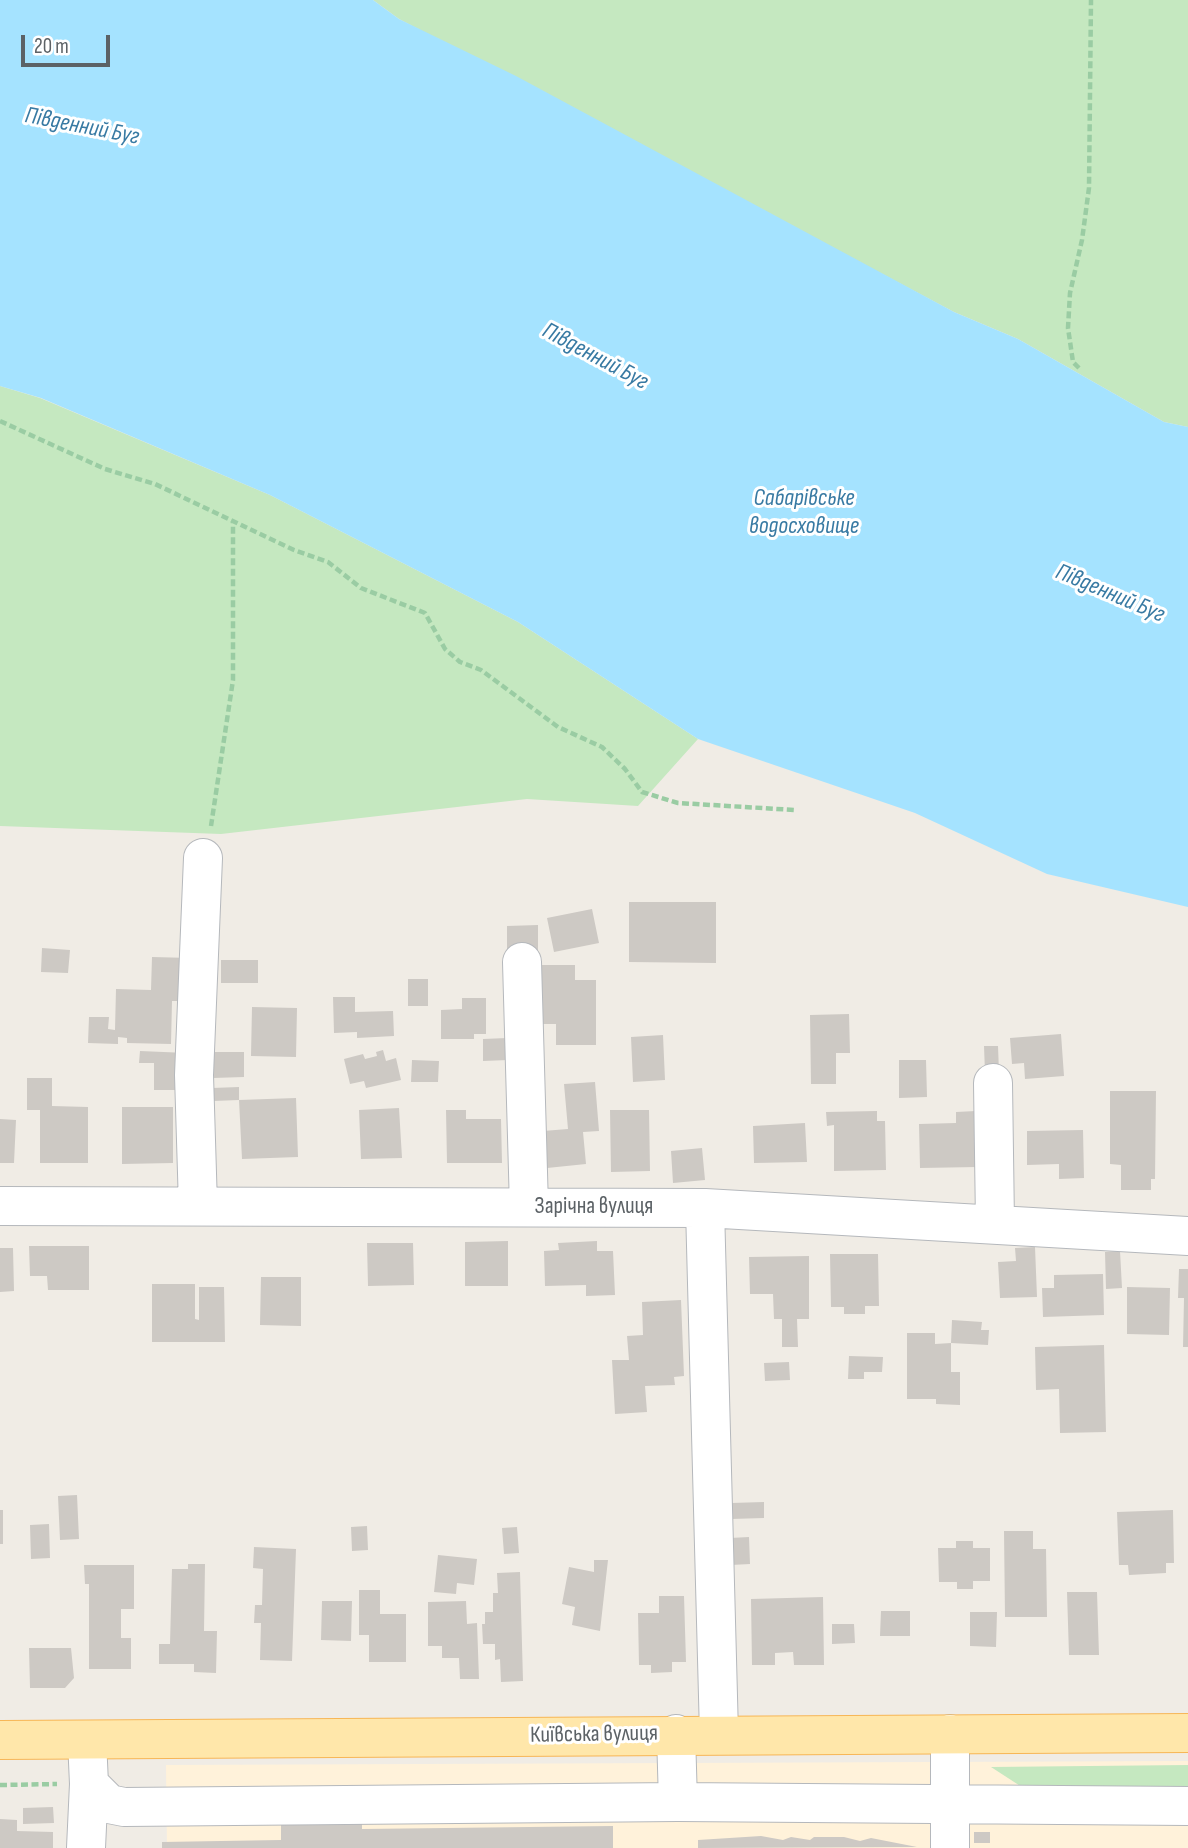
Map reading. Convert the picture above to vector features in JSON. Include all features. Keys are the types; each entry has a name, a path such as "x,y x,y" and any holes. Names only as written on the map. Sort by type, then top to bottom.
{"main road":[{"name":"Київська вулиця","path":"0,1740 1188,1733"}],"street":[{"path":"198,1206 194,1075 203,858"},
{"path":"522,961 529,1207"},
{"path":"992,1083 995,1223"},
{"name":"Зарічна вулиця","path":"0,1206 705,1208 1188,1236"},
{"path":"705,1208 719,1734"},
{"path":"676,1734 678,1802"},
{"path":"950,1734 950,1848"},
{"path":"86,1848 89,1784 87,1740"},
{"path":"89,1784 109,1804 124,1807 678,1802 1188,1806"}],"path":[{"path":"1079,368 1073,362 1068,328 1070,293 1082,240 1089,188 1091,0"},
{"path":"0,421 105,469 155,484 295,550 328,562 362,588 425,613 445,649 460,662 481,670 558,727 602,747 625,769 642,792 678,803 795,810"},
{"path":"203,858 215,805 233,680 233,521"},
{"path":"0,1785 89,1784"}],"shaded area":[{"path":"1188,1761 1188,1848 167,1848 166,1765"}],"green space":[{"path":"373,0 1188,0 1188,427 1164,422 1018,339 954,312 399,19"},
{"path":"0,386 40,398 270,495 518,622 698,739 638,806 527,799 221,834 0,826"},
{"path":"1188,1765 1188,1790 1028,1791 991,1767"}],"water":[{"name":"Сабарівське водосховище","path":"0,0 373,0 399,19 516,76 954,312 1018,339 1164,422 1188,427 1188,907 1047,874 915,813 698,739 518,622 270,495 41,398 0,386"}],"building":[{"path":"629,902 716,902 716,963 629,962"},
{"path":"592,909 599,943 554,952 547,918"},
{"path":"538,925 538,955 507,956 507,926"},
{"path":"42,948 70,950 68,973 41,972"},
{"path":"152,957 191,958 190,1001 172,1001 171,1044 127,1043 127,1038 118,1037 118,1044 88,1043 89,1017 109,1017 108,1029 115,1030 116,989 151,990"},
{"path":"221,960 258,960 258,983 221,983"},
{"path":"532,965 575,965 575,980 596,980 596,1045 556,1045 556,1024 532,1024"},
{"path":"408,979 428,979 428,1006 408,1006"},
{"path":"333,997 355,997 355,1012 393,1011 394,1036 357,1038 357,1032 334,1033"},
{"path":"462,998 486,998 486,1034 474,1034 474,1039 441,1039 441,1010 462,1009"},
{"path":"252,1007 297,1008 296,1057 251,1056"},
{"path":"849,1014 850,1053 836,1053 836,1084 811,1084 810,1015"},
{"path":"1061,1034 1064,1076 1025,1079 1024,1063 1012,1064 1010,1038"},
{"path":"663,1035 665,1080 633,1082 631,1037"},
{"path":"507,1038 508,1060 483,1061 483,1039"},
{"path":"984,1046 998,1046 999,1072 985,1073"},
{"path":"383,1050 386,1061 396,1058 401,1080 366,1088 364,1081 350,1084 344,1059 363,1054 365,1059 377,1056 376,1052"},
{"path":"140,1051 187,1053 186,1090 154,1090 154,1063 139,1063"},
{"path":"213,1052 244,1052 244,1077 213,1078"},
{"path":"412,1060 439,1061 438,1082 411,1082"},
{"path":"899,1060 926,1060 927,1097 899,1098"},
{"path":"27,1078 52,1078 52,1106 88,1107 88,1163 40,1163 40,1110 27,1110"},
{"path":"595,1082 599,1131 583,1132 586,1164 547,1168 543,1131 568,1129 564,1084"},
{"path":"239,1087 239,1100 213,1101 212,1088"},
{"path":"1110,1091 1156,1091 1155,1179 1151,1179 1151,1190 1121,1190 1121,1165 1110,1164"},
{"path":"296,1098 298,1157 242,1159 239,1100"},
{"path":"122,1107 173,1107 173,1163 122,1164"},
{"path":"399,1108 402,1158 361,1159 359,1110"},
{"path":"446,1110 466,1110 466,1119 501,1119 502,1163 447,1163"},
{"path":"610,1110 649,1110 650,1171 611,1172"},
{"path":"877,1111 877,1121 885,1121 886,1170 834,1171 834,1125 827,1126 826,1112"},
{"path":"976,1111 977,1167 920,1168 919,1124 956,1123 956,1112"},
{"path":"0,1119 16,1120 14,1163 0,1163"},
{"path":"805,1123 807,1162 754,1163 753,1126"},
{"path":"1083,1130 1084,1178 1059,1179 1059,1164 1027,1165 1027,1131"},
{"path":"702,1148 705,1180 673,1183 671,1151"},
{"path":"508,1241 508,1286 465,1286 465,1242"},
{"path":"597,1241 597,1251 613,1251 615,1295 586,1296 586,1285 545,1286 544,1251 559,1250 558,1243"},
{"path":"367,1243 413,1243 414,1285 368,1286"},
{"path":"29,1246 89,1246 89,1290 48,1290 47,1276 30,1276"},
{"path":"1035,1247 1037,1297 1000,1298 998,1262 1016,1261 1015,1248"},
{"path":"0,1248 13,1248 14,1291 0,1292"},
{"path":"1120,1251 1122,1288 1106,1289 1105,1252"},
{"path":"830,1254 878,1254 879,1306 865,1306 865,1314 844,1314 844,1307 831,1307"},
{"path":"809,1256 809,1319 797,1319 798,1347 782,1347 782,1319 774,1319 773,1294 750,1294 749,1257"},
{"path":"1179,1269 1188,1269 1188,1347 1183,1347 1184,1298 1178,1298"},
{"path":"1103,1274 1104,1315 1043,1317 1042,1288 1054,1288 1054,1275"},
{"path":"261,1277 301,1277 301,1326 260,1325"},
{"path":"152,1284 195,1284 195,1319 199,1320 199,1287 224,1287 225,1342 152,1342"},
{"path":"1127,1287 1170,1288 1169,1335 1127,1334"},
{"path":"681,1300 684,1376 674,1377 675,1385 645,1386 647,1412 615,1414 612,1360 629,1360 627,1336 643,1335 642,1302"},
{"path":"952,1320 982,1322 981,1330 989,1330 988,1345 951,1343"},
{"path":"907,1333 935,1333 935,1344 951,1343 951,1372 960,1372 960,1405 936,1404 936,1399 907,1399"},
{"path":"1104,1345 1106,1432 1060,1433 1059,1389 1036,1390 1035,1347"},
{"path":"849,1356 883,1357 882,1372 864,1372 864,1379 848,1379"},
{"path":"789,1362 790,1380 765,1381 764,1363"},
{"path":"77,1495 79,1539 60,1540 58,1496"},
{"path":"764,1502 764,1518 731,1519 731,1503"},
{"path":"0,1510 3,1510 3,1544 0,1544"},
{"path":"1173,1510 1174,1563 1166,1563 1166,1573 1129,1575 1128,1565 1119,1565 1117,1512"},
{"path":"49,1524 50,1558 31,1559 30,1525"},
{"path":"367,1526 368,1550 352,1551 351,1527"},
{"path":"517,1527 519,1553 504,1554 502,1528"},
{"path":"1004,1531 1033,1531 1033,1549 1046,1549 1047,1617 1005,1617"},
{"path":"749,1537 750,1564 731,1565 730,1538"},
{"path":"956,1541 973,1541 973,1548 990,1548 990,1581 973,1581 973,1589 957,1589 957,1582 939,1582 938,1548 956,1548"},
{"path":"254,1547 296,1549 292,1661 260,1660 261,1623 254,1623 255,1605 262,1605 263,1569 253,1568"},
{"path":"438,1555 477,1559 474,1585 457,1583 456,1594 434,1592"},
{"path":"594,1560 608,1560 600,1631 572,1625 575,1607 562,1604 569,1567 594,1572"},
{"path":"188,1564 205,1564 204,1631 217,1631 216,1673 194,1672 194,1664 159,1664 159,1644 170,1644 172,1569 188,1569"},
{"path":"84,1565 134,1565 134,1609 121,1609 121,1638 131,1638 131,1669 89,1669 89,1584 85,1584"},
{"path":"520,1572 523,1681 501,1682 500,1659 495,1660 495,1644 483,1644 482,1624 485,1624 485,1612 493,1612 493,1593 498,1593 497,1573"},
{"path":"359,1590 380,1590 380,1614 406,1614 406,1662 369,1662 369,1635 359,1635"},
{"path":"1067,1592 1097,1592 1099,1655 1069,1655"},
{"path":"659,1596 684,1596 686,1662 672,1662 672,1672 651,1673 651,1665 639,1665 638,1613 659,1613"},
{"path":"823,1597 824,1665 794,1665 793,1652 775,1653 775,1665 752,1665 751,1599"},
{"path":"322,1601 352,1601 351,1641 321,1640"},
{"path":"466,1601 467,1624 477,1623 479,1679 460,1679 459,1658 442,1658 442,1646 428,1646 428,1602"},
{"path":"881,1611 910,1611 910,1636 880,1636"},
{"path":"970,1612 997,1612 996,1647 970,1646"},
{"path":"832,1624 854,1624 855,1643 832,1644"},
{"path":"29,1648 71,1648 74,1678 65,1688 30,1688"},
{"path":"53,1807 54,1823 23,1824 23,1808"},
{"path":"0,1819 17,1820 17,1831 53,1832 53,1848 0,1848"},
{"path":"362,1821 362,1829 613,1826 613,1848 162,1848 162,1842 281,1840 281,1822"},
{"path":"974,1832 990,1832 990,1843 974,1843"},
{"path":"761,1836 783,1840 791,1837 810,1840 814,1837 844,1837 860,1841 871,1838 917,1847 698,1848 698,1840"}],"water label":[{"name":"Південний Буг","path":"82,127"},
{"name":"Південний Буг","path":"595,357"},
{"name":"Південний Буг","path":"1110,594"}]}
